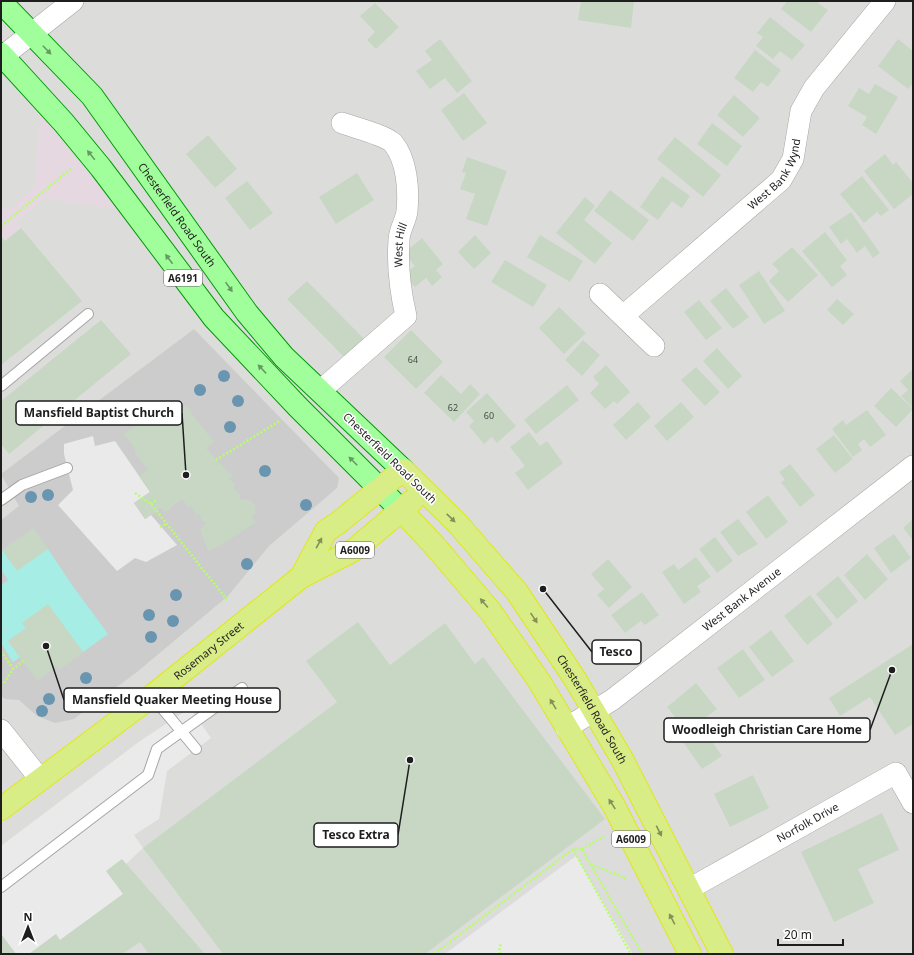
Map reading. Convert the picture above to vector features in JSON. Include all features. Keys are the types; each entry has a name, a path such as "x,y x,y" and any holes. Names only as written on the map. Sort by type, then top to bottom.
{"highway":[{"name":"Rosemary Street","path":"301,577 326,531 380,490 403,470"},
{"name":"Chesterfield Road South","path":"403,470 457,523 517,592 575,678 622,759 722,954"},
{"name":"Rosemary Street","path":"1,809 152,696 301,577 354,550 423,491"},
{"name":"A6009","path":"401,510 434,545 491,612 539,681 614,806 690,954"}],"main road":[{"name":"Chesterfield Road South","path":"1,2 92,96 247,313 284,357 403,470"},
{"name":"A6191","path":"2,55 64,123 214,318 298,407 401,510"}],"street":[{"path":"2,55 32,34 73,1"},
{"name":"West Bank Wynd","path":"623,316 781,180 793,159 801,111 804,105 814,88 885,1"},
{"name":"West Hill","path":"320,391 406,316 400,292 397,267 399,238 407,212 407,186 403,160 392,142 368,131 342,123"},
{"path":"600,294 654,346"},
{"name":"West Bank Avenue","path":"566,728 612,700 913,466"},
{"path":"1,730 40,779"},
{"name":"Norfolk Drive","path":"689,890 896,773 913,803"}],"lane":[{"path":"1,386 88,314"},
{"path":"1,500 22,485 68,468"},
{"path":"1,887 148,774 157,749 242,688"},
{"path":"152,696 196,749"}],"path":[{"path":"1,226 77,163"},
{"path":"216,460 285,418"},
{"path":"135,493 151,504 228,601"},
{"path":"151,504 156,500"},
{"path":"160,527 166,524"},
{"path":"1,651 13,669"},
{"path":"4,683 13,669 23,661"},
{"path":"434,954 574,849 582,849 608,833"},
{"path":"574,849 631,954"},
{"path":"582,849 642,954"},
{"path":"591,864 624,878"},
{"path":"500,954 499,951 501,943"}],"shaded area":[{"path":"1,1 913,1 913,954 1,954"},
{"path":"40,114 117,210 45,198 16,222 21,228 5,241 1,236 1,205 7,211 35,187"},
{"path":"194,329 339,478 337,488 269,546 228,596 137,672 74,719 55,723 37,716 19,700 5,699 1,697 1,520 19,506 1,474"},
{"path":"93,436 95,446 115,441 150,492 134,503 145,519 151,515 177,545 146,562 135,558 117,571 58,505 73,490 64,454 64,444"},
{"path":"48,549 108,634 83,652 48,605 22,623 26,628 8,641 20,657 13,662 1,643 1,585 8,580 1,569 1,551"},
{"path":"190,708 211,738 167,771 159,819 134,835 143,848 126,864 123,894 60,940 56,934 29,954 16,954 1,934 1,846 140,741"},
{"path":"576,856 633,954 445,954"}],"building":[{"path":"581,1 634,1 631,28 578,20"},
{"path":"787,1 820,1 818,3 828,10 811,32 781,9"},
{"path":"375,3 399,27 376,49 367,40 375,32 360,16"},
{"path":"770,17 805,45 792,60 780,51 773,59 756,46 763,37 757,33"},
{"path":"440,39 472,81 457,93 445,78 430,89 416,71 432,60 425,51"},
{"path":"898,39 913,51 913,83 908,89 878,66"},
{"path":"755,50 781,70 768,87 761,82 753,92 734,78"},
{"path":"875,84 898,97 876,134 862,125 867,117 848,106 859,88 869,94"},
{"path":"464,93 487,123 463,141 441,110"},
{"path":"734,95 760,118 743,137 717,115"},
{"path":"712,123 742,146 727,166 697,144"},
{"path":"208,135 237,169 215,188 186,154"},
{"path":"675,137 721,175 703,197 657,159"},
{"path":"885,154 893,165 896,162 913,183 913,194 894,209 864,171"},
{"path":"467,157 507,171 487,226 466,219 475,194 460,189 466,173 462,172"},
{"path":"357,173 374,200 336,224 319,197"},
{"path":"662,176 690,196 682,208 672,201 658,220 640,207"},
{"path":"862,176 889,210 881,216 877,212 864,223 840,194"},
{"path":"247,181 273,213 250,230 225,198"},
{"path":"610,190 649,220 633,241 594,211"},
{"path":"585,197 595,206 584,220 612,243 595,264 556,233"},
{"path":"851,212 880,253 873,258 865,246 857,253 847,239 841,244 829,227"},
{"path":"21,228 82,301 1,365 1,236 5,241"},
{"path":"825,232 847,260 840,266 847,275 832,287 802,251"},
{"path":"475,235 491,253 474,269 458,252"},
{"path":"540,235 583,261 570,282 527,257"},
{"path":"422,238 443,264 436,270 442,277 432,286 426,278 415,287 404,274 415,266 404,253"},
{"path":"792,247 818,275 788,302 769,281 779,271 772,264"},
{"path":"505,260 547,285 533,307 491,282"},
{"path":"759,271 785,311 764,324 739,285"},
{"path":"307,281 366,341 347,360 287,299"},
{"path":"726,288 749,317 733,329 710,301"},
{"path":"837,299 854,314 843,325 827,310"},
{"path":"699,300 722,328 706,340 684,312"},
{"path":"559,307 586,333 564,354 539,328"},
{"path":"101,320 131,354 9,454 1,444 1,401"},
{"path":"411,330 443,362 416,389 384,357"},
{"path":"583,340 600,355 582,376 565,360"},
{"path":"717,348 742,376 728,389 703,361"},
{"path":"606,365 630,392 617,404 614,401 605,409 590,393 599,384 593,377"},
{"path":"696,367 720,392 705,406 681,380"},
{"path":"913,369 913,408 901,396 908,390 900,381"},
{"path":"441,375 461,394 470,384 480,394 454,422 424,393"},
{"path":"567,385 579,400 536,434 524,420"},
{"path":"891,388 913,409 896,427 874,406"},
{"path":"487,393 516,426 497,443 492,437 484,444 469,426 474,421 466,412"},
{"path":"174,399 180,409 186,406 214,442 206,448 224,468 233,475 229,479 235,484 234,489 240,494 240,499 249,500 255,505 256,513 251,516 256,522 226,542 208,551 200,530 207,522 202,521 199,513 196,515 192,506 189,508 182,499 165,512 161,508 145,519 134,503 150,492 139,476 148,470 135,453 135,449 124,434"},
{"path":"638,402 651,417 626,440 613,425"},
{"path":"681,402 694,417 667,441 654,426"},
{"path":"867,410 886,435 870,447 864,439 858,444 862,450 853,457 832,429 843,420 846,425"},
{"path":"529,432 540,446 547,441 563,463 528,490 515,473 525,466 510,447"},
{"path":"834,435 853,459 835,473 816,449"},
{"path":"790,464 815,495 800,507 781,482 785,480 779,472"},
{"path":"768,495 788,522 766,539 746,512"},
{"path":"738,519 758,544 738,556 720,532"},
{"path":"913,519 913,540 903,528"},
{"path":"33,528 48,549 17,571 2,550"},
{"path":"894,534 911,558 891,573 874,548"},
{"path":"715,537 733,561 717,573 699,549"},
{"path":"867,554 888,579 865,600 844,575"},
{"path":"696,557 711,577 697,586 701,592 684,604 662,572 674,564 678,570"},
{"path":"608,559 632,587 609,608 597,595 604,589 591,574"},
{"path":"838,576 858,601 837,619 816,594"},
{"path":"642,592 659,615 645,625 641,621 625,633 611,615"},
{"path":"810,595 833,624 807,645 784,616"},
{"path":"48,604 83,652 59,670 57,666 37,681 8,641 26,628 22,623"},
{"path":"358,622 390,665 445,623 475,664 483,657 605,819 425,954 223,954 143,848 337,702 306,661"},
{"path":"771,630 794,661 772,677 749,647"},
{"path":"913,644 913,724 895,735 870,697 840,716 829,698"},
{"path":"743,649 765,680 739,698 717,668"},
{"path":"696,683 717,709 687,732 667,707"},
{"path":"701,725 722,756 702,769 681,739"},
{"path":"753,775 769,808 730,827 714,794"},
{"path":"882,813 899,850 858,869 874,903 834,922 801,852"},
{"path":"122,859 205,954 149,954 140,942 122,954 29,954 56,934 60,940 123,894 106,871"},
{"path":"1,934 16,954 1,954"}],"place":[{"name":"Mansfield Baptist Church","path":"186,475"},
{"name":"Tesco","path":"543,589"},
{"name":"Mansfield Quaker Meeting House","path":"46,646"},
{"name":"Woodleigh Christian Care Home","path":"892,670"},
{"name":"Tesco Extra","path":"410,760"}]}
